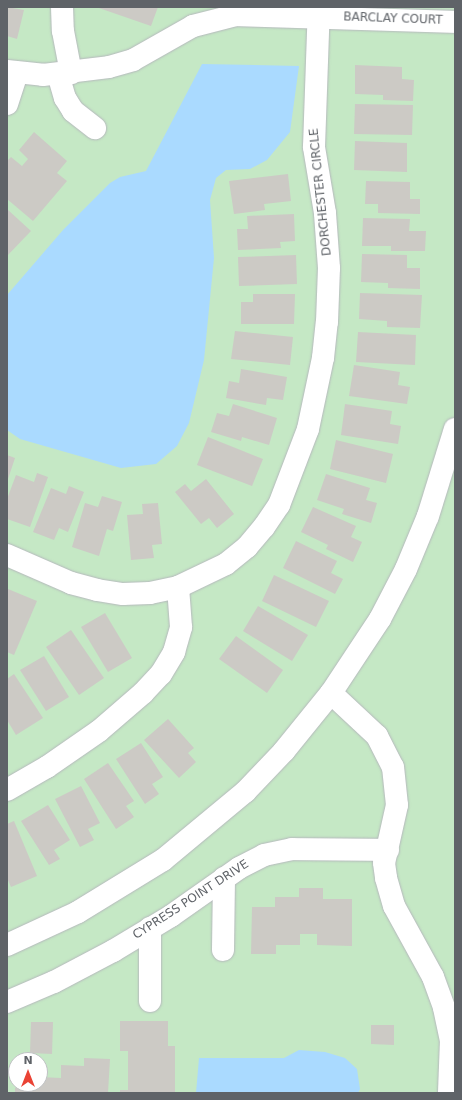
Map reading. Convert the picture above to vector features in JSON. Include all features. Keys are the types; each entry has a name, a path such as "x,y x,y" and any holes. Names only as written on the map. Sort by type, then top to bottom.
{"street":[{"path":"62,7 65,98 73,111 95,128"},
{"name":"BARCLAY COURT","path":"12,72 65,74 109,67 133,60 193,26 222,17 318,12 455,22"},
{"name":"DORCHESTER CIRCLE","path":"7,555 71,583 97,590 124,594 150,593 178,587 226,564 247,547 264,527 290,481 312,412 324,344 329,268 325,213 314,147 318,12"},
{"path":"7,104 12,72"},
{"path":"7,945 78,912 127,884 202,830 245,792 284,751 331,693 380,619 406,569 428,516 455,429"},
{"path":"7,790 89,738 143,693 161,674 178,640 181,614 178,587"},
{"path":"331,693 377,736 393,767 397,805 384,863 389,892 401,920 433,977 444,1008 451,1040 449,1093"},
{"name":"CYPRESS POINT DRIVE","path":"7,1002 54,982 150,928 251,860 292,849 388,850"},
{"path":"223,950 224,878"},
{"path":"150,928 150,1001"}],"green space":[{"path":"7,7 455,7 455,1093 7,1093"}],"water":[{"path":"202,64 299,66 290,132 267,160 250,169 226,170 216,178 210,200 214,258 204,360 189,423 177,446 156,464 121,468 20,439 7,430 7,295 63,230 110,183 120,177 146,171"},
{"path":"299,1050 325,1052 345,1058 357,1069 360,1089 358,1093 196,1093 199,1058 284,1058"}],"building":[{"path":"7,7 24,10 17,39 7,36"},
{"path":"96,7 158,7 151,26"},
{"path":"355,65 402,67 402,79 414,80 413,101 383,100 383,95 355,94"},
{"path":"355,104 413,105 412,135 354,134"},
{"path":"34,132 67,161 57,173 67,181 33,221 7,199 7,161 11,157 22,166 28,159 19,150"},
{"path":"355,141 407,143 407,172 354,170"},
{"path":"288,174 291,201 264,204 265,210 234,214 229,181"},
{"path":"366,181 410,182 410,199 420,199 420,214 378,213 378,204 365,204"},
{"path":"7,209 31,231 7,256"},
{"path":"294,214 295,241 280,242 281,248 238,250 237,229 248,229 247,216"},
{"path":"363,218 410,219 409,231 426,231 425,251 391,251 391,246 362,246"},
{"path":"362,254 407,255 407,268 420,268 420,289 388,288 388,283 361,282"},
{"path":"296,255 297,284 239,286 238,257"},
{"path":"360,293 422,295 420,328 387,327 387,321 359,319"},
{"path":"253,294 295,294 294,324 241,324 241,302 253,302"},
{"path":"235,331 293,337 290,365 231,359"},
{"path":"358,332 416,335 415,365 356,362"},
{"path":"354,365 400,372 398,385 410,387 407,404 349,396"},
{"path":"241,369 287,377 283,400 267,398 266,405 226,398 229,381 239,383"},
{"path":"233,404 277,418 269,445 242,437 241,441 211,432 217,413 229,416"},
{"path":"345,404 392,411 390,424 401,426 398,444 341,435"},
{"path":"208,437 263,459 252,486 197,465"},
{"path":"336,440 393,454 386,483 330,469"},
{"path":"7,455 15,458 7,482"},
{"path":"37,473 48,477 30,527 7,519 7,499 16,475 34,482"},
{"path":"326,474 370,488 366,500 377,503 371,523 342,514 344,509 317,500"},
{"path":"206,479 234,514 217,528 209,518 201,524 175,492 185,484 191,491"},
{"path":"69,486 84,492 68,532 59,528 54,540 33,532 51,488 66,494"},
{"path":"102,496 122,502 113,531 107,529 99,556 72,547 85,503 98,507"},
{"path":"158,503 162,544 152,545 154,558 131,560 127,515 143,514 142,504"},
{"path":"313,507 356,526 351,537 362,542 353,562 326,549 328,545 301,532"},
{"path":"296,541 337,561 331,573 343,579 335,594 283,568"},
{"path":"274,575 329,601 316,627 262,601"},
{"path":"8,589 37,601 14,655 7,652"},
{"path":"258,606 308,635 292,661 243,631"},
{"path":"105,613 132,658 108,672 81,627"},
{"path":"71,630 104,678 79,695 46,647"},
{"path":"236,636 283,670 267,693 219,659"},
{"path":"44,656 69,697 46,711 20,670"},
{"path":"14,674 43,718 16,735 7,720 7,679"},
{"path":"168,719 194,748 188,753 196,762 179,778 144,740"},
{"path":"141,743 163,777 152,784 159,794 145,804 116,759"},
{"path":"108,763 134,801 126,806 134,817 116,829 84,779"},
{"path":"81,786 100,823 88,829 94,840 80,847 55,799"},
{"path":"48,805 70,840 54,850 60,859 49,865 21,821"},
{"path":"14,821 37,876 11,887 7,878 7,824"},
{"path":"299,888 323,888 323,899 352,899 352,946 317,945 317,934 300,934 300,945 276,945 276,954 251,954 252,907 275,907 275,897 299,897"},
{"path":"120,1021 168,1021 168,1046 175,1046 175,1093 120,1093 120,1090 128,1090 128,1051 120,1051"},
{"path":"31,1022 53,1022 52,1054 48,1054 48,1052 30,1052"},
{"path":"371,1025 394,1025 394,1045 371,1044"},
{"path":"84,1058 110,1059 108,1093 15,1093 48,1092 48,1077 61,1078 61,1065 84,1066"}]}
